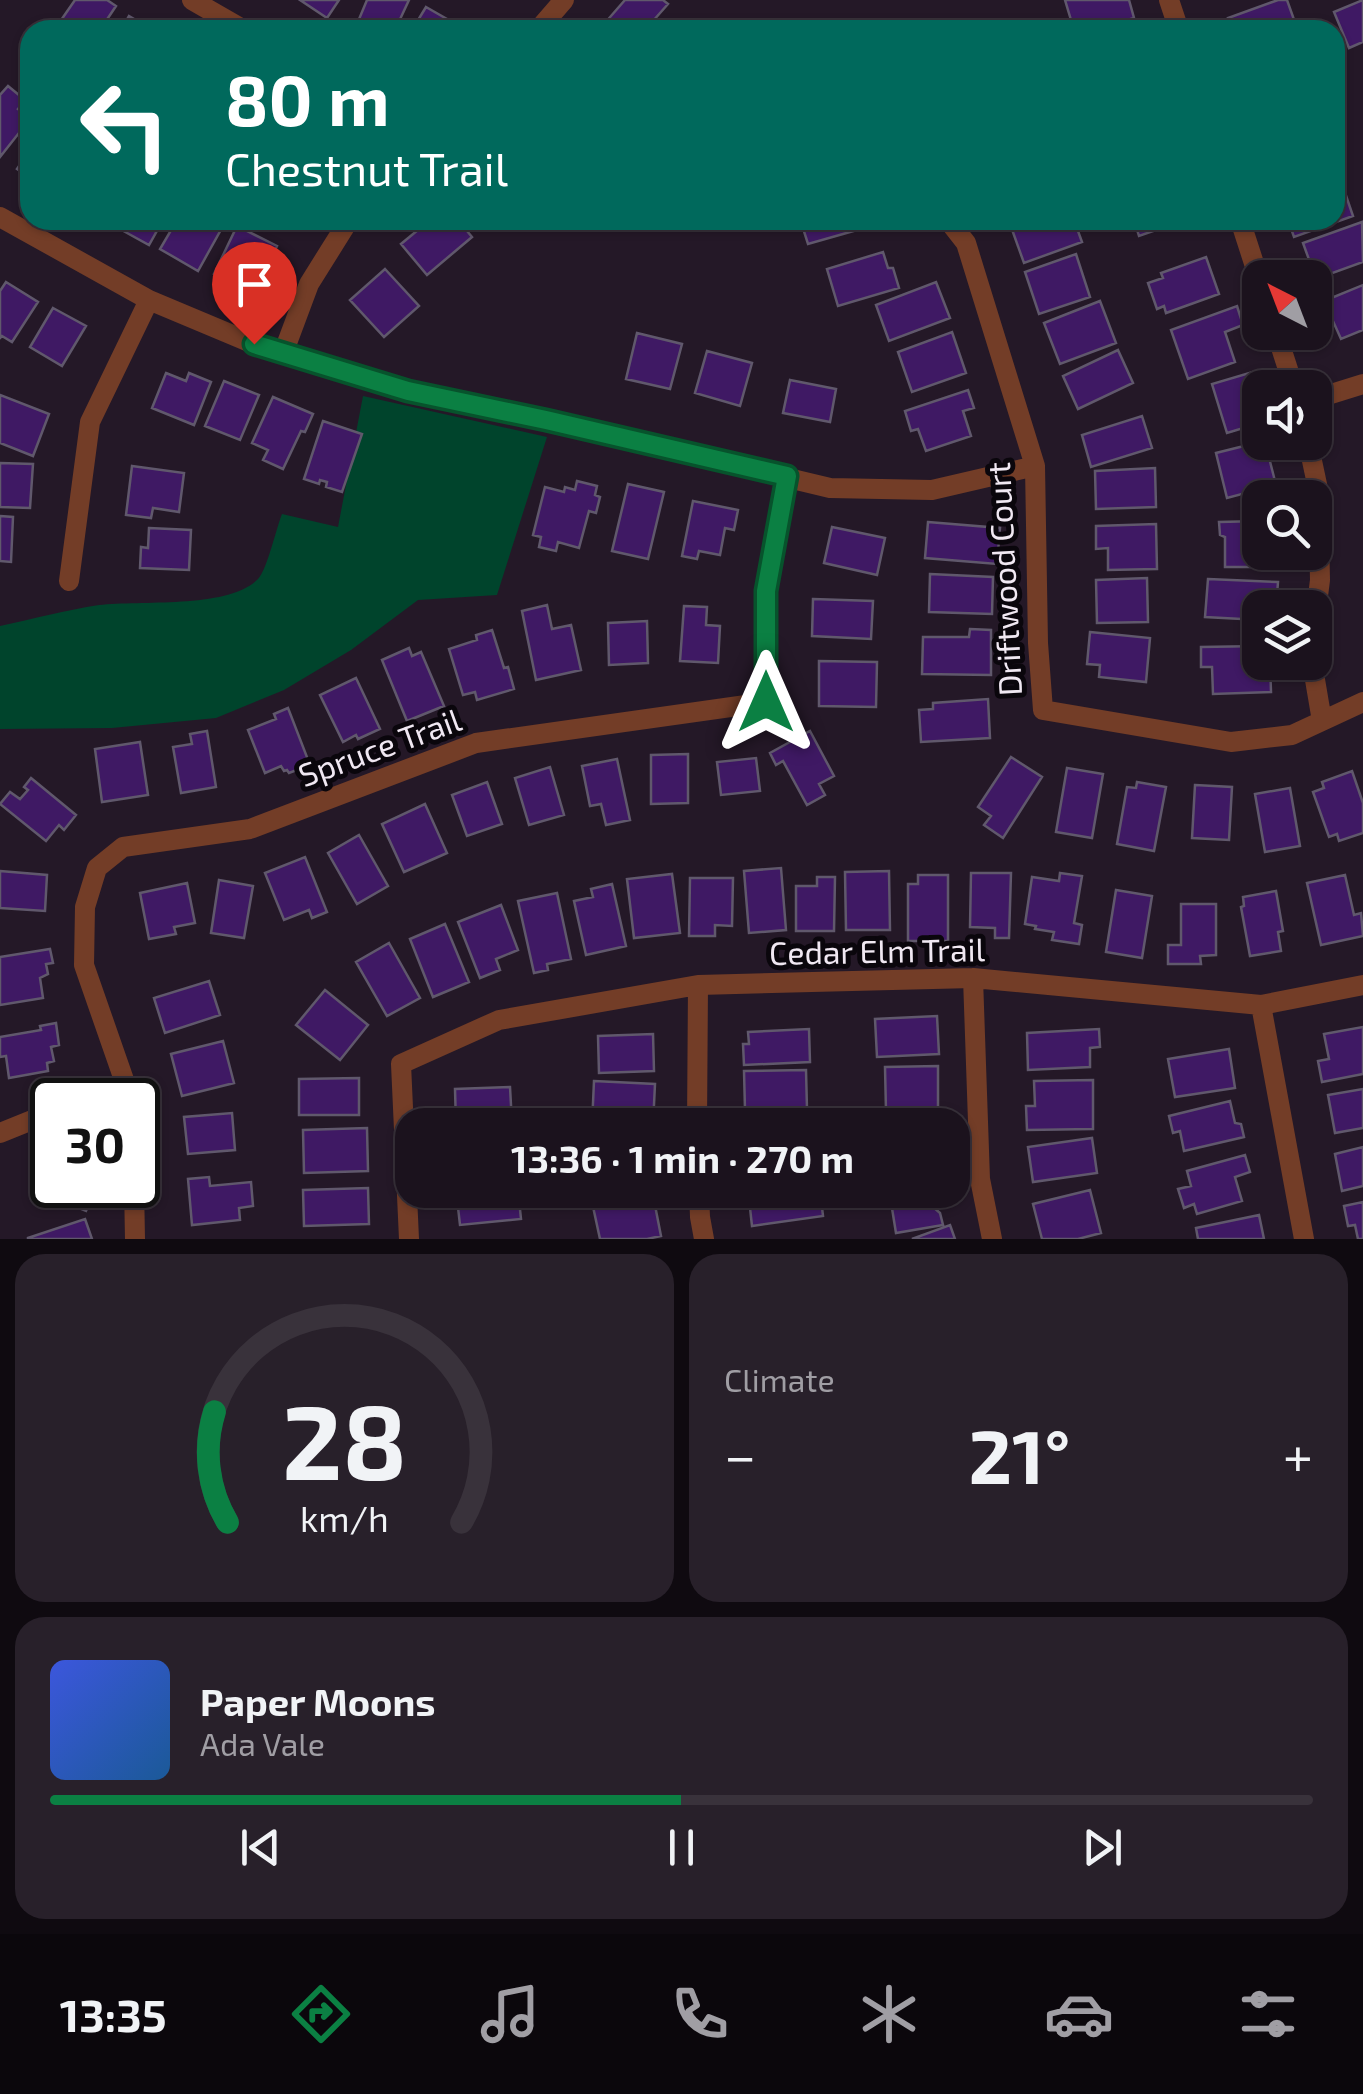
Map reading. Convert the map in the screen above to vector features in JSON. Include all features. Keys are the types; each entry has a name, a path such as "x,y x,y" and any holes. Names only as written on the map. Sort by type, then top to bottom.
{"street":[{"path":"192,0 227,20"},
{"path":"547,20 564,0"},
{"path":"25,230 149,300 254,344 408,391 830,488 932,490 1034,466"},
{"path":"284,351 308,284 343,230"},
{"name":"Driftwood Court","path":"956,230 966,243 1034,466 1043,710 1232,742 1292,735 1322,721"},
{"path":"1243,230 1253,260"},
{"path":"69,581 90,422 149,300"},
{"path":"1332,394 1363,384"},
{"path":"1312,460 1318,489 1319,590"},
{"name":"Spruce Trail","path":"124,1078 84,966 85,907 97,868 122,848 250,829 476,743 766,702 766,591 787,476"},
{"path":"1315,680 1322,721 1363,702"},
{"path":"974,978 980,1179 992,1239"},
{"name":"Cedar Elm Trail","path":"409,1239 401,1064 499,1020 698,985 974,978 1260,1005 1363,985"},
{"path":"697,1108 698,985"},
{"path":"1260,1005 1304,1239"},
{"path":"0,1133 30,1121"},
{"path":"134,1208 135,1239"},
{"path":"700,1208 704,1239"}],"green space":[{"path":"363,396 547,437 497,595 418,600 351,650 284,690 216,718 112,728 0,729 0,626 99,605 227,595 258,579 282,514 338,527"}],"building":[{"path":"75,0 107,0 116,6 107,20 61,20"},
{"path":"300,0 339,0 327,18"},
{"path":"367,0 409,0 400,20 359,20"},
{"path":"625,0 663,0 668,4 654,20 608,20"},
{"path":"1065,0 1129,0 1134,18 1127,20 1071,20"},
{"path":"1287,0 1294,20 1229,20"},
{"path":"1363,0 1363,42 1349,48 1345,20 1337,20 1334,12"},
{"path":"426,7 449,20 418,20"},
{"path":"8,86 20,96 20,132 0,157 0,95"},
{"path":"1345,193 1353,216 1345,219"},
{"path":"1362,222 1363,262 1332,273 1332,260 1309,260 1303,243"},
{"path":"122,230 157,230 149,245"},
{"path":"171,230 221,230 198,271 160,249"},
{"path":"235,230 245,230 277,246 254,293 214,274"},
{"path":"418,230 466,230 472,237 427,275 401,244"},
{"path":"804,230 857,230 808,244"},
{"path":"1012,230 1078,230 1082,242 1024,263"},
{"path":"1292,230 1314,230 1294,237"},
{"path":"883,252 899,288 838,306 827,269"},
{"path":"1076,254 1090,297 1039,314 1025,272"},
{"path":"1206,257 1219,294 1166,313 1164,306 1157,309 1148,283 1163,278 1161,273"},
{"path":"385,269 419,306 384,337 350,300"},
{"path":"6,282 38,302 12,342 0,338 0,291"},
{"path":"936,282 950,318 889,341 876,305"},
{"path":"1363,285 1363,330 1341,339 1332,319 1332,298"},
{"path":"1100,301 1116,343 1060,364 1044,323"},
{"path":"1237,306 1242,325 1225,332 1235,362 1188,379 1171,330"},
{"path":"53,308 86,326 62,366 30,347"},
{"path":"952,332 966,373 912,392 898,352"},
{"path":"637,333 682,344 670,389 626,379"},
{"path":"1118,350 1133,383 1078,409 1063,376"},
{"path":"707,351 752,363 740,406 695,393"},
{"path":"166,373 186,381 189,373 211,382 194,425 152,408"},
{"path":"1242,375 1242,428 1227,433 1212,384"},
{"path":"790,380 836,389 830,422 783,413"},
{"path":"224,381 259,395 240,440 205,426"},
{"path":"968,390 974,408 963,411 971,436 926,451 918,429 911,431 905,411"},
{"path":"0,395 49,414 33,456 0,443"},
{"path":"273,397 313,414 283,469 263,460 268,450 252,443"},
{"path":"1142,416 1152,448 1091,467 1082,435"},
{"path":"323,421 362,434 342,492 326,487 327,482 320,480 319,484 304,479"},
{"path":"1242,446 1242,460 1270,460 1275,480 1242,480 1242,494 1227,498 1216,453"},
{"path":"0,463 33,464 30,508 0,507"},
{"path":"132,466 184,473 179,512 153,508 151,518 126,515"},
{"path":"1155,468 1156,507 1096,509 1095,471"},
{"path":"577,481 597,486 595,495 600,497 596,513 589,511 579,548 558,542 556,551 539,547 541,537 533,535 545,487 564,492 565,487 575,490"},
{"path":"628,484 664,492 648,559 612,551"},
{"path":"693,501 738,510 734,530 725,528 720,555 699,551 697,559 682,556"},
{"path":"0,516 13,517 11,562 0,561"},
{"path":"1242,521 1242,567 1225,567 1225,537 1220,535 1219,522"},
{"path":"928,522 1000,528 997,564 925,558"},
{"path":"1156,524 1157,569 1108,570 1108,548 1096,549 1096,526"},
{"path":"832,527 885,538 877,575 824,563"},
{"path":"149,528 191,530 189,570 140,568 141,547 148,548"},
{"path":"930,574 993,577 992,614 929,612"},
{"path":"1147,578 1148,622 1097,623 1096,580"},
{"path":"1208,579 1278,582 1277,590 1242,590 1242,619 1205,617"},
{"path":"813,599 873,601 871,639 812,636"},
{"path":"547,605 552,629 571,625 581,670 536,680 522,611"},
{"path":"684,606 707,607 706,625 720,626 718,663 680,661"},
{"path":"647,621 648,663 609,665 608,623"},
{"path":"970,629 991,630 991,675 922,674 923,637 969,637"},
{"path":"492,630 514,689 477,700 475,692 463,695 449,649 477,640 476,635"},
{"path":"1090,632 1150,638 1146,682 1099,677 1100,665 1087,664"},
{"path":"1242,646 1242,680 1271,680 1271,692 1213,694 1212,667 1201,667 1201,647"},
{"path":"409,648 412,656 421,652 444,706 407,721 382,660"},
{"path":"819,661 877,662 876,707 819,706"},
{"path":"356,678 380,729 343,742 320,695"},
{"path":"988,699 990,738 921,742 919,710 933,709 933,703"},
{"path":"288,708 310,765 289,773 281,766 265,773 248,730 276,719 274,714"},
{"path":"207,731 216,787 181,793 173,747 192,744 190,734"},
{"path":"810,731 834,776 819,784 825,795 807,805 783,761 776,765 770,753"},
{"path":"140,742 148,795 102,802 95,749"},
{"path":"688,754 688,803 651,804 651,755"},
{"path":"1011,757 1042,777 1003,838 984,825 991,816 978,807"},
{"path":"756,758 760,791 721,795 717,762"},
{"path":"617,759 630,820 606,825 601,804 590,806 582,766"},
{"path":"550,767 564,815 529,825 515,778"},
{"path":"1067,768 1103,774 1092,838 1056,832"},
{"path":"1352,771 1363,803 1363,833 1339,841 1337,834 1329,837 1313,792 1324,788 1322,782"},
{"path":"31,778 76,815 64,830 59,825 46,841 0,804 10,792 20,799"},
{"path":"487,782 502,824 467,836 452,795"},
{"path":"1137,782 1166,787 1154,851 1117,844 1127,787 1136,788"},
{"path":"1195,785 1232,787 1229,840 1192,838"},
{"path":"1290,788 1300,846 1265,852 1255,794"},
{"path":"425,804 447,853 404,872 382,824"},
{"path":"359,835 388,886 357,904 328,853"},
{"path":"305,857 327,912 312,918 309,910 284,920 265,873"},
{"path":"781,868 786,930 749,933 744,871"},
{"path":"0,871 47,875 45,911 0,908"},
{"path":"889,871 890,930 846,930 845,872"},
{"path":"971,873 1011,873 1009,938 995,938 995,928 970,927"},
{"path":"1060,873 1082,876 1074,923 1082,925 1079,944 1052,940 1054,932 1025,924 1032,877 1059,881"},
{"path":"672,874 680,933 634,938 627,879"},
{"path":"918,875 948,875 948,941 908,941 908,884 918,884"},
{"path":"1345,875 1354,915 1361,913 1363,936 1321,945 1307,883"},
{"path":"817,877 835,877 834,931 796,931 796,886 817,886"},
{"path":"690,878 733,878 732,926 715,925 715,936 689,936"},
{"path":"219,880 253,886 244,938 211,933"},
{"path":"187,883 195,923 174,927 176,934 149,939 140,893"},
{"path":"612,884 626,946 586,955 574,901 593,897 591,889"},
{"path":"1116,890 1152,896 1142,958 1106,952"},
{"path":"1276,891 1283,931 1278,932 1281,951 1250,956 1241,907 1243,897"},
{"path":"557,893 571,959 547,964 548,970 534,973 518,901"},
{"path":"1181,904 1216,904 1216,955 1200,956 1201,964 1168,964 1168,945 1181,945"},
{"path":"501,905 518,950 496,959 500,970 480,978 458,922"},
{"path":"445,924 469,982 433,997 410,939"},
{"path":"389,943 420,998 387,1016 356,962"},
{"path":"50,949 53,963 46,964 48,974 40,978 43,998 0,1005 0,957"},
{"path":"209,981 220,1015 165,1033 154,998"},
{"path":"325,990 368,1025 340,1060 296,1025"},
{"path":"937,1016 939,1054 877,1057 875,1019"},
{"path":"56,1023 59,1045 51,1047 54,1061 47,1063 48,1071 9,1078 6,1056 0,1057 0,1037 41,1030 40,1026"},
{"path":"1363,1027 1363,1074 1322,1082 1318,1061 1329,1059 1324,1034"},
{"path":"809,1029 810,1062 744,1065 743,1044 749,1044 748,1032"},
{"path":"1099,1029 1100,1047 1090,1048 1090,1067 1028,1070 1027,1033"},
{"path":"653,1034 654,1071 599,1073 598,1036"},
{"path":"223,1041 234,1083 182,1096 171,1054"},
{"path":"1229,1049 1235,1088 1175,1097 1168,1059"},
{"path":"938,1066 938,1108 886,1108 885,1067"},
{"path":"806,1070 807,1108 745,1108 744,1071"},
{"path":"359,1078 359,1115 299,1115 299,1079"},
{"path":"1093,1080 1093,1129 1027,1130 1026,1106 1035,1106 1034,1081"},
{"path":"594,1081 655,1084 654,1108 593,1108"},
{"path":"510,1087 511,1108 456,1108 455,1089"},
{"path":"1363,1089 1363,1128 1335,1133 1328,1095"},
{"path":"1230,1101 1235,1123 1241,1124 1244,1137 1184,1151 1180,1131 1173,1133 1169,1116"},
{"path":"232,1113 235,1150 188,1154 184,1117"},
{"path":"367,1128 368,1171 304,1173 303,1130"},
{"path":"1092,1138 1097,1173 1033,1182 1028,1147"},
{"path":"1363,1147 1363,1186 1342,1191 1335,1154"},
{"path":"1245,1155 1250,1172 1235,1177 1242,1201 1197,1214 1194,1204 1184,1208 1178,1189 1191,1186 1187,1171"},
{"path":"209,1177 210,1186 251,1182 253,1206 239,1208 240,1220 192,1225 188,1179"},
{"path":"368,1188 369,1224 304,1226 303,1190"},
{"path":"1090,1190 1101,1233 1078,1239 1042,1239 1033,1204"},
{"path":"1363,1202 1363,1239 1358,1239 1355,1225 1348,1226 1344,1206"},
{"path":"458,1208 520,1208 521,1219 460,1225"},
{"path":"593,1208 656,1208 661,1236 600,1239"},
{"path":"750,1208 822,1208 823,1216 752,1226"},
{"path":"892,1208 934,1208 940,1213 943,1225 896,1233"},
{"path":"1259,1215 1264,1239 1198,1239 1196,1228"},
{"path":"85,1219 92,1239 28,1239 28,1238"},
{"path":"950,1225 955,1239 912,1239"}],"route":[{"path":"254,344 408,391 787,476 766,591 766,702"}]}
